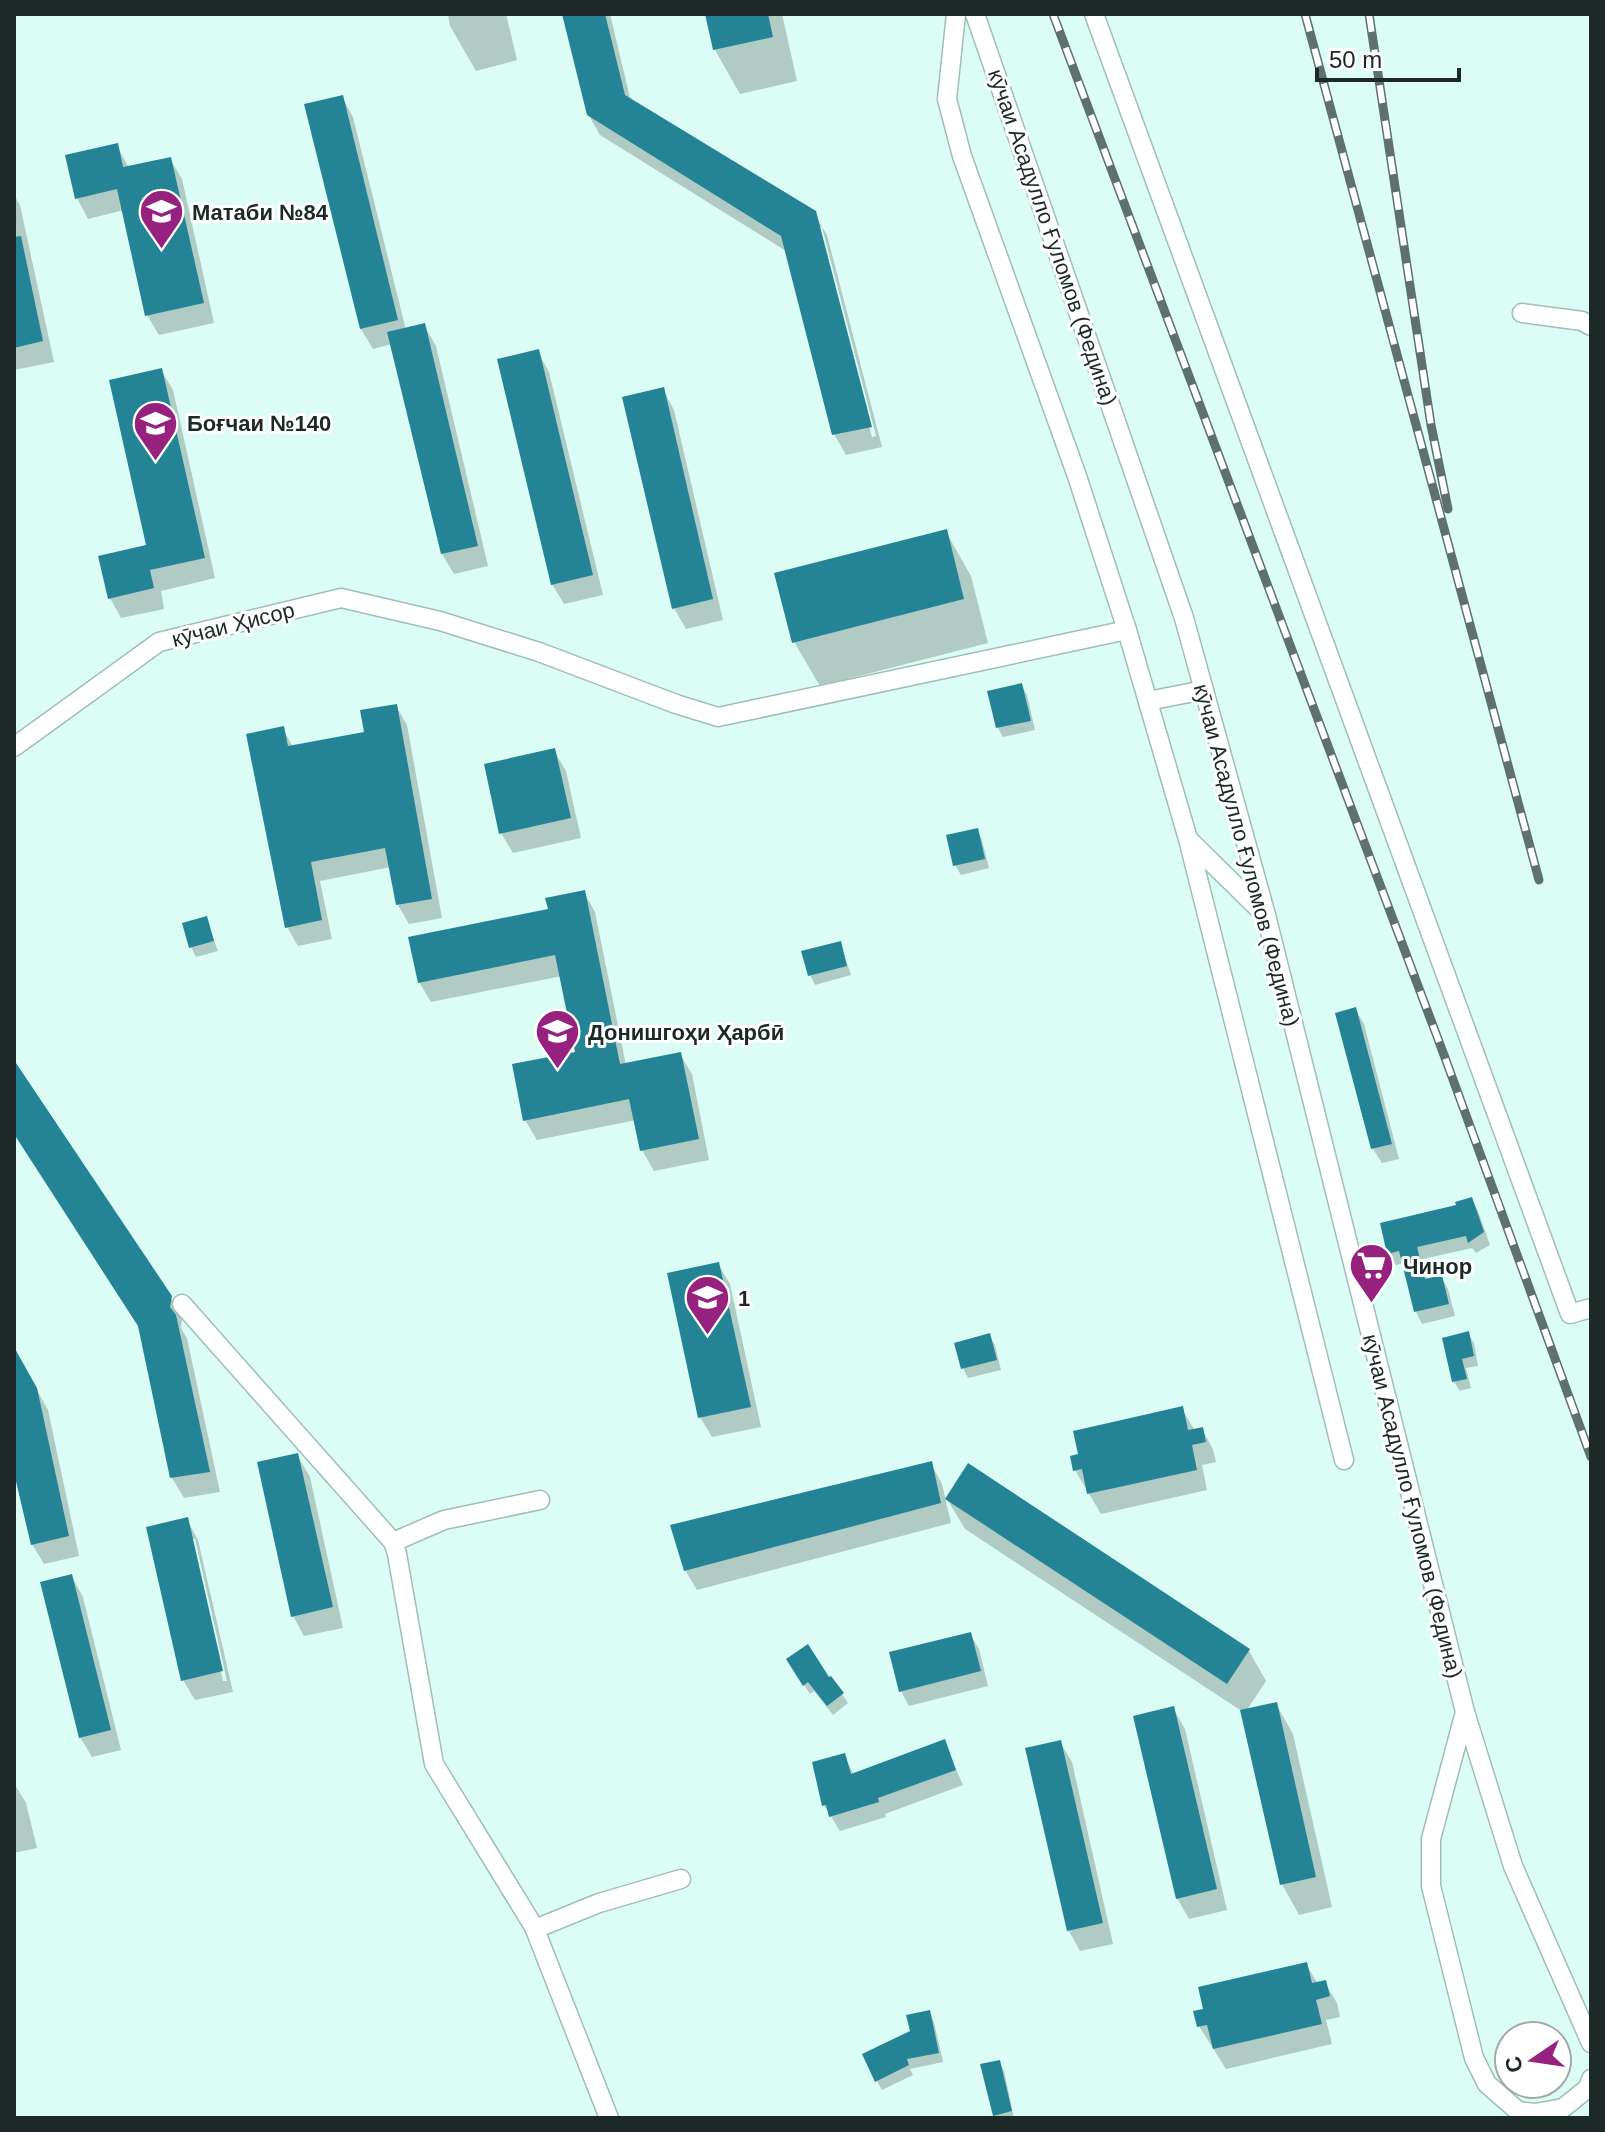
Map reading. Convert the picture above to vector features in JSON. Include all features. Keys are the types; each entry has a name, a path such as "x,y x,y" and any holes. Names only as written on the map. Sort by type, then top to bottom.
{"street":[{"path":"956,14 947,99 962,156 1077,476 1148,701 1188,839 1344,1460"},
{"name":"кӯчаи Асадулло Ғуломов (Федина)","path":"975,14 1179,603 1266,915 1465,1712 1513,1866 1591,2043"},
{"path":"1094,14 1570,1314 1591,1308"},
{"path":"1522,313 1582,321 1591,326"},
{"name":"кӯчаи Ҳисор","path":"14,747 159,642 341,598 440,621 496,638 718,717 1127,630"},
{"path":"1148,701 1204,690"},
{"path":"1188,839 1266,915"},
{"path":"182,1304 393,1542 434,1764 535,1929 609,2118"},
{"path":"393,1542 444,1520 540,1500"},
{"name":"кӯчаи Асадулло Ғуломов (Федина)","path":"1465,1712 1431,1839 1431,1886 1474,2058 1487,2084 1518,2111 1569,2113 1591,2079"},
{"path":"535,1929 599,1903 681,1879"}],"building":[{"path":"562,14 605,14 625,95 816,211 872,427 832,435 781,236 587,115"},
{"path":"705,14 768,14 773,37 713,50"},
{"path":"343,95 398,320 360,329 304,104"},
{"name":"Матаби №84","path":"118,143 123,167 171,157 204,303 145,316 117,189 75,199 65,155"},
{"path":"21,236 43,341 14,348 14,237"},
{"path":"425,323 478,546 441,554 387,332"},
{"path":"539,349 593,575 551,585 497,359"},
{"name":"Боғчаи №140","path":"162,368 205,558 150,570 154,588 108,599 98,556 146,545 109,380"},
{"path":"664,387 713,599 672,609 622,397"},
{"path":"947,529 964,599 792,643 774,573"},
{"path":"1022,683 1031,721 996,728 987,691"},
{"path":"397,704 432,899 396,905 385,848 311,862 322,920 285,928 246,734 284,726 288,746 364,732 360,710"},
{"path":"555,748 571,818 499,834 484,764"},
{"path":"978,828 985,859 953,866 946,835"},
{"path":"585,890 620,1064 681,1052 699,1139 640,1151 629,1099 523,1121 512,1064 575,1052 555,955 418,983 408,937 548,909 545,898"},
{"path":"207,916 214,941 189,948 182,923"},
{"path":"841,941 847,966 808,976 801,951"},
{"path":"1356,1007 1392,1144 1371,1149 1335,1013"},
{"path":"14,1060 172,1296 170,1307 176,1315 210,1472 170,1478 138,1326 14,1134"},
{"path":"1472,1197 1484,1232 1468,1243 1466,1236 1417,1247 1425,1279 1442,1275 1449,1304 1414,1312 1399,1251 1387,1254 1380,1223 1456,1205 1455,1202"},
{"path":"719,1262 751,1407 698,1418 667,1273"},
{"path":"1469,1331 1474,1356 1462,1359 1467,1379 1452,1382 1442,1338"},
{"path":"990,1333 997,1360 961,1369 954,1343"},
{"path":"14,1347 37,1388 69,1536 31,1545 14,1473"},
{"path":"1183,1406 1188,1430 1203,1427 1206,1442 1192,1445 1197,1470 1087,1494 1082,1469 1073,1471 1070,1456 1078,1454 1073,1431"},
{"path":"298,1453 333,1607 291,1617 257,1462"},
{"path":"932,1461 941,1503 684,1571 670,1525"},
{"path":"968,1463 1250,1649 1227,1684 945,1499"},
{"path":"188,1517 223,1671 181,1681 146,1527"},
{"path":"72,1574 111,1730 79,1738 40,1582"},
{"path":"971,1632 981,1671 899,1692 889,1652"},
{"path":"808,1644 829,1677 844,1693 827,1706 808,1682 803,1686 786,1659"},
{"path":"1277,1702 1316,1877 1280,1885 1240,1710"},
{"path":"1174,1706 1217,1889 1176,1899 1133,1716"},
{"path":"945,1739 956,1770 878,1798 879,1802 829,1817 826,1805 822,1806 812,1762 845,1753 851,1774"},
{"path":"1061,1740 1103,1923 1067,1931 1025,1748"},
{"path":"1307,1962 1312,1983 1326,1980 1330,1996 1316,2000 1322,2024 1213,2049 1207,2025 1197,2027 1193,2011 1203,2009 1198,1987"},
{"path":"930,2010 939,2053 907,2059 909,2065 875,2082 862,2054 910,2031 906,2015"},
{"path":"1000,2060 1012,2111 993,2116 980,2064"}],"railway":[{"path":"1053,14 1444,1055 1591,1457"},
{"path":"1305,14 1539,880"},
{"path":"1369,14 1431,425 1448,509"}],"place":[{"name":"Матаби №84","path":"161,251"},
{"name":"Боғчаи №140","path":"156,462"},
{"name":"Донишгоҳи Ҳарбӣ","path":"557,1071"},
{"name":"Чинор","path":"1372,1305"},
{"name":"1","path":"707,1337"}]}
